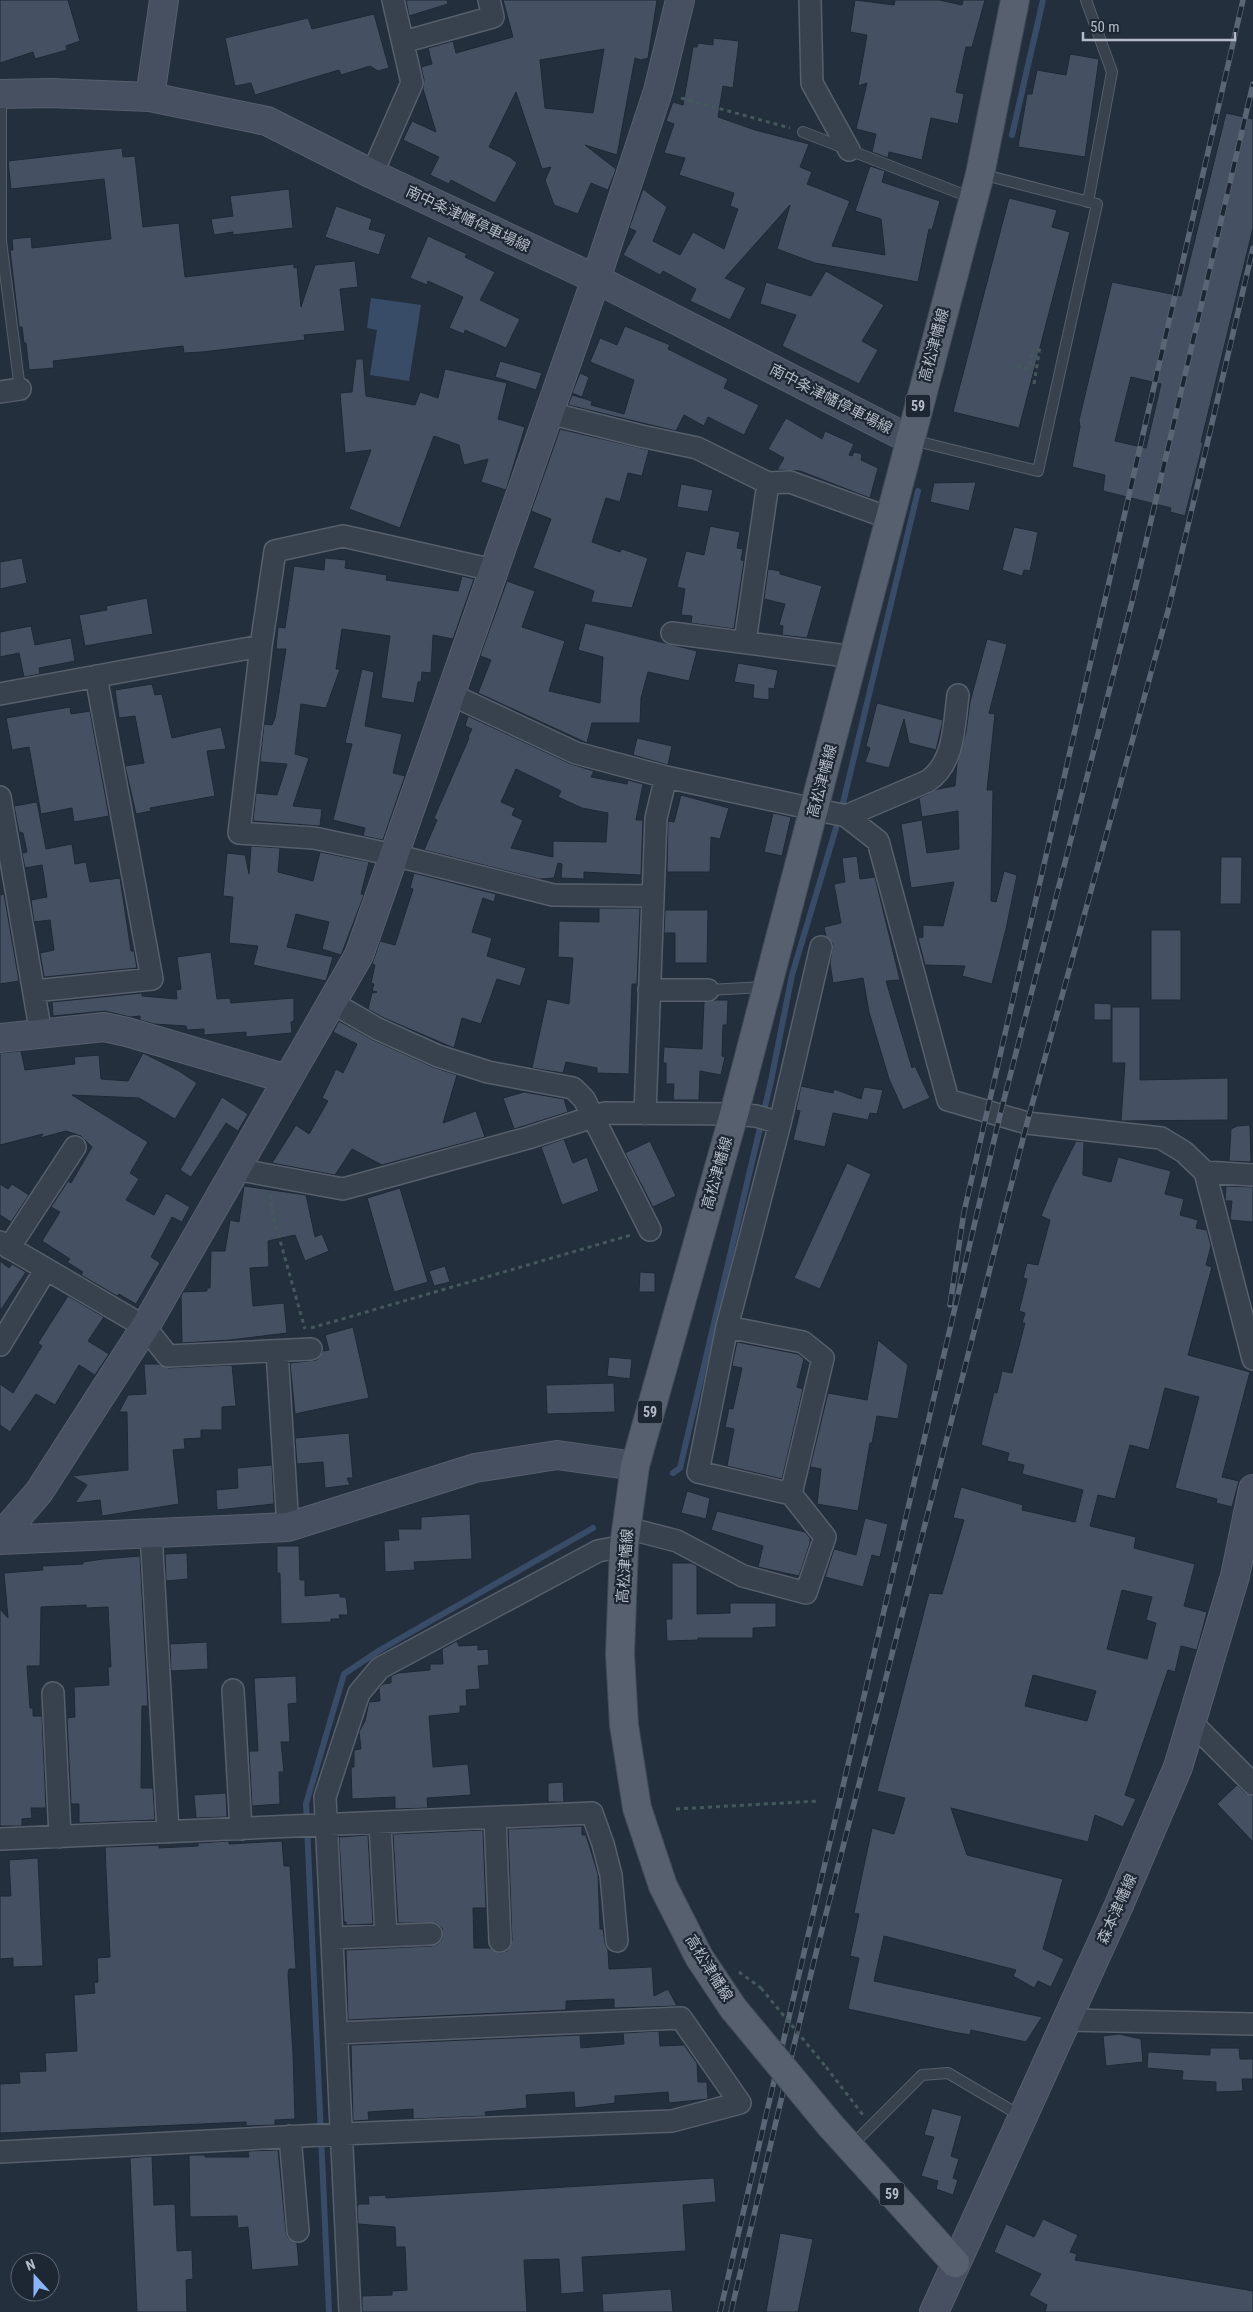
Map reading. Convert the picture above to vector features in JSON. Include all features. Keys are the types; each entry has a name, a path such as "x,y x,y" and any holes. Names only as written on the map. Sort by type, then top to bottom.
{"main road":[{"name":"高松津幡線","path":"955,2263 830,2125 733,2008 699,1956 663,1886 637,1808 624,1725 620,1654 625,1537 635,1466 760,1118 768,986 976,186 1015,0"}],"street":[{"path":"150,97 164,0"},
{"path":"372,174 412,83 393,0"},
{"path":"403,42 493,17 489,0"},
{"path":"0,1539 39,1492 145,1327 358,955 596,279 658,91 680,0"},
{"path":"810,0 812,83 850,150"},
{"name":"南中条津幡停車場線","path":"1,94 51,93 150,97 267,121 372,174 596,279 909,439"},
{"path":"549,412 641,436 697,448 768,483 790,482 889,518"},
{"path":"745,642 768,483"},
{"path":"493,570 343,536 275,551 261,646 239,833 314,838 394,855 553,895 653,896"},
{"path":"672,634 854,657"},
{"path":"0,694 261,646"},
{"path":"34,992 152,979 96,676"},
{"path":"450,694 576,753 666,777 814,811 846,816 878,841 948,1100 1027,1123 1161,1138 1184,1152 1205,1172 1253,1359"},
{"path":"846,816 928,781 938,774 948,755 958,695"},
{"path":"645,1114 656,818 666,777"},
{"path":"0,797 41,1034"},
{"path":"350,2312 327,2134 337,2033 332,1938 313,1827 325,1797 359,1692 380,1668 625,1537 678,1540 744,1576 806,1593 825,1538 791,1494 698,1472 727,1327 760,1118 822,947"},
{"path":"650,990 708,990"},
{"path":"331,1002 378,1029 438,1056 488,1072 573,1088 584,1099 591,1117 650,1230"},
{"path":"0,1038 104,1028 127,1032 286,1079"},
{"path":"235,1169 343,1189 528,1138 605,1113 760,1118"},
{"path":"74,1147 5,1245 145,1327 168,1356 276,1351 308,1339"},
{"path":"1205,1172 1253,1175"},
{"path":"0,1345 46,1269"},
{"path":"727,1327 803,1342 823,1358 791,1494"},
{"path":"276,1351 288,1527"},
{"path":"0,1539 288,1527 475,1468 557,1455 635,1466"},
{"name":"森本津幡線","path":"934,2312 1068,2020 1178,1767 1191,1722 1248,1554 1253,1489"},
{"path":"151,1534 168,1832"},
{"path":"233,1690 241,1830"},
{"path":"53,1693 60,1837"},
{"path":"1191,1722 1253,1784"},
{"path":"0,1839 313,1827 592,1813 611,1875 617,1941"},
{"path":"494,1818 500,1941"},
{"path":"380,1824 386,1936"},
{"path":"332,1938 431,1934"},
{"path":"0,2152 327,2134 672,2121 740,2103 681,2018 337,2033"},
{"path":"1068,2020 1253,2024"},
{"path":"290,2136 298,2231"}],"lane":[{"path":"1086,0 1112,72 1088,202"},
{"path":"1,94 1,241 10,391"},
{"path":"803,132 850,150 976,186 1097,204 1038,471 909,439"},
{"path":"708,990 768,986"},
{"path":"850,2147 922,2075 948,2073 1022,2117"}],"path":[{"path":"658,91 803,132"},
{"path":"1034,384 1040,346"},
{"path":"1018,366 1029,369 1031,356 1038,357"},
{"path":"269,1175 272,1212 308,1339 650,1230"},
{"path":"676,1809 819,1801"},
{"path":"761,1988 826,2066 871,2126"}],"water":[{"path":"371,298 421,305 409,381 370,375 377,330 367,328"}],"building":[{"path":"0,0 68,0 80,41 66,46 67,50 35,59 33,52 0,63"},
{"path":"406,0 447,0 448,4 409,16"},
{"path":"503,0 657,0 648,58 641,60 635,58 617,155 585,145 616,169 614,175 608,190 591,183 578,214 554,205 545,180 551,167 542,169 516,92 489,147 510,157 517,163 495,203 451,180 449,184 430,175 439,157 403,140 412,121 436,132 423,89 424,80 421,67 432,64 428,48 453,41 456,53 513,37","holes":["604,49 593,113 545,108 540,60"]},
{"path":"855,0 894,5 895,0 939,0 962,5 963,0 985,0 972,47 966,47 956,92 964,94 958,124 931,118 922,160 889,152 888,158 872,152 876,134 856,129 867,83 858,86 867,35 850,32"},
{"path":"374,14 389,68 378,71 370,66 341,75 339,70 255,95 251,83 235,86 225,38 308,18 312,29"},
{"path":"713,38 739,41 733,88 723,86 718,117 755,130 809,144 800,167 812,172 807,184 850,201 832,246 885,255 881,219 855,211 870,166 885,171 882,182 940,201 932,230 929,229 918,282 815,263 777,249 790,205 725,278 746,288 730,320 690,301 696,289 663,271 660,275 623,255 636,231 629,228 643,189 667,207 653,241 680,255 693,232 724,249 738,209 730,206 734,193 679,175 685,158 664,153 674,124 666,121 673,102 683,105 693,47 697,47 698,43 713,45"},
{"path":"1070,54 1099,59 1085,157 1018,147 1027,94 1032,94 1037,70 1066,75"},
{"path":"1226,113 1253,119 1253,228 1185,516 1170,512 1171,508 1103,491 1105,475 1072,467 1080,427 1079,420 1112,282 1181,296","holes":["1131,377 1161,384 1146,448 1115,441"]},
{"path":"122,148 123,157 135,156 143,227 179,223 185,277 294,264 294,268 297,267 301,307 315,265 355,261 358,287 340,289 345,331 304,335 305,340 202,352 184,353 183,346 53,361 54,368 29,370 26,343 24,343 22,327 19,327 10,250 13,250 12,239 31,237 32,248 111,239 104,179 11,189 8,161"},
{"path":"289,189 293,228 233,235 233,232 214,235 211,219 233,216 230,196"},
{"path":"1009,198 1057,210 1052,227 1070,232 1019,428 953,412"},
{"path":"336,206 372,219 369,229 386,234 379,255 325,237"},
{"path":"428,236 467,254 465,257 495,272 480,300 520,319 506,348 465,330 464,334 449,328 463,297 428,281 427,285 410,278"},
{"path":"826,271 884,305 862,341 878,350 859,384 782,346 796,315 760,304 766,282 811,296"},
{"path":"625,326 670,345 668,349 728,379 724,388 759,405 744,435 708,417 704,426 684,415 676,431 568,405 572,395 592,401 591,405 624,414 634,380 590,362 600,338 617,345"},
{"path":"356,359 363,359 366,396 415,405 420,392 438,398 445,369 507,383 498,419 525,427 506,490 481,482 488,459 464,465 459,445 434,436 400,528 349,509 371,450 345,453 340,393 352,392"},
{"path":"500,361 542,373 536,390 495,377"},
{"path":"580,373 589,377 582,397 572,393"},
{"path":"786,418 822,439 825,431 854,444 849,455 852,456 854,452 862,454 861,460 878,468 870,498 800,471 777,470 784,458 768,449"},
{"path":"560,429 649,450 642,476 628,473 620,502 606,498 592,542 620,552 622,549 648,558 632,608 591,602 594,591 533,568 551,519 531,511"},
{"path":"976,482 969,511 930,502 934,483"},
{"path":"681,484 713,490 708,512 677,507"},
{"path":"710,526 740,532 737,548 743,549 741,560 744,561 734,629 691,623 692,616 681,615 685,589 677,587 686,551 704,555"},
{"path":"1014,527 1038,532 1030,571 1024,570 1022,576 1002,570"},
{"path":"22,558 27,583 0,589 0,562"},
{"path":"325,558 346,560 345,568 387,575 386,580 458,591 462,576 474,579 453,639 433,635 431,673 422,672 421,682 418,682 414,703 381,698 390,636 342,629 336,669 340,669 326,708 301,704 295,754 309,758 293,806 322,809 320,826 253,821 256,793 277,795 287,764 260,762 264,724 272,725 275,718 286,649 276,649 278,627 285,628 294,566 324,570"},
{"path":"768,569 780,571 780,574 822,586 807,638 782,635 783,626 779,625 785,604 764,599"},
{"path":"507,581 535,591 522,627 565,641 549,691 600,703 603,657 578,650 585,623 697,651 689,681 648,672 641,698 640,723 592,723 587,743 478,693 491,660 480,656"},
{"path":"147,598 153,634 85,646 79,615 107,610 106,606"},
{"path":"31,626 35,645 71,638 75,661 39,668 40,674 24,677 19,653 0,657 0,632"},
{"path":"987,639 1007,644 989,713 995,714 987,790 993,790 991,901 996,902 1004,871 1017,875 992,984 962,976 965,966 925,965 918,938 923,937 923,925 943,926 954,882 911,888 901,824 922,820 927,853 959,849 958,811 922,817 919,798 938,789 955,786 957,764 966,732 970,702"},
{"path":"738,663 778,670 774,689 769,688 769,700 753,698 754,685 734,682"},
{"path":"362,669 374,672 365,726 402,734 393,773 405,776 383,840 363,836 365,828 333,820 352,744 345,743"},
{"path":"152,684 155,695 162,694 172,738 221,727 226,749 207,751 215,796 150,808 151,811 136,814 125,766 144,763 135,716 119,718 115,690"},
{"path":"877,703 943,720 936,750 909,743 904,719 889,768 865,762 870,748 866,746"},
{"path":"70,707 71,714 90,711 109,816 74,822 72,808 41,814 29,747 12,750 6,718"},
{"path":"468,716 571,764 594,771 591,777 627,784 628,780 643,784 636,820 643,820 641,875 584,872 584,879 561,878 562,864 558,863 554,878 539,879 424,850 437,820 434,818 472,729 465,726","holes":["516,769 561,791 558,797 582,808 608,813 606,842 553,841 553,857 511,848 523,820 512,815 515,808 501,802"]},
{"path":"637,738 672,746 668,765 633,755"},
{"path":"681,795 729,808 720,839 711,837 710,872 667,872 668,821 674,822"},
{"path":"37,802 46,849 72,844 75,864 86,862 90,882 120,878 131,951 134,951 137,968 44,977 40,953 54,950 50,920 34,922 31,900 47,897 42,865 25,868 22,853 27,852 23,833 19,832 14,806"},
{"path":"773,813 791,817 782,856 764,852"},
{"path":"251,846 280,848 278,872 313,881 320,852 369,862 361,894 364,895 341,955 322,949 329,922 296,914 287,947 333,957 326,981 253,965 258,946 229,943 233,897 223,896 227,853 245,855 249,874"},
{"path":"857,856 860,879 875,877 900,980 886,981 912,1068 915,1066 930,1098 903,1110 889,1079 869,1012 863,978 833,983 830,963 833,944 826,936 824,927 841,923 834,884 845,882 842,858"},
{"path":"1221,857 1242,857 1241,904 1220,904"},
{"path":"414,873 496,894 494,902 483,898 472,932 492,938 487,956 526,968 520,986 497,979 481,1024 462,1018 454,1048 384,1018 368,1009 372,993 377,992 372,991 374,984 371,983 375,965 372,964 380,941 395,945 413,889 410,888"},
{"path":"4,894 19,981 0,984 0,895"},
{"path":"599,908 640,908 637,984 632,984 629,1074 597,1073 597,1068 566,1062 563,1073 532,1068 547,999 569,1004 573,958 558,957 559,921 599,922"},
{"path":"665,910 708,910 707,963 675,963 675,933 664,933"},
{"path":"1151,930 1181,930 1181,1000 1151,1000"},
{"path":"211,952 217,999 230,998 231,1003 294,998 294,1021 291,1022 292,1033 246,1037 246,1032 204,1035 204,1029 187,1030 186,1026 154,1024 140,1020 140,1016 130,1017 105,1011 53,1016 52,1002 142,993 142,996 177,999 176,990 181,989 177,957"},
{"path":"728,1000 727,1025 723,1025 722,1056 725,1057 721,1075 700,1071 699,1100 673,1100 674,1084 666,1084 666,1063 663,1063 664,1047 702,1049 704,1002"},
{"path":"1094,1003 1111,1004 1111,1020 1094,1020"},
{"path":"1112,1007 1140,1007 1140,1080 1228,1078 1228,1120 1121,1121 1125,1063 1112,1063"},
{"path":"339,1021 373,1040 433,1067 457,1075 443,1123 476,1111 485,1137 382,1165 352,1149 335,1175 272,1163 296,1125 309,1134 328,1101 322,1098 336,1069 343,1073 357,1044 333,1032"},
{"path":"21,1051 25,1070 75,1064 74,1057 99,1055 101,1079 128,1081 143,1053 179,1071 197,1083 175,1119 139,1098 72,1095 148,1142 130,1173 139,1179 126,1200 154,1215 166,1193 190,1207 182,1222 172,1217 151,1257 160,1263 136,1304 119,1294 117,1296 81,1275 83,1272 67,1262 70,1259 42,1241 60,1212 51,1207 68,1181 71,1183 92,1147 81,1136 66,1131 40,1138 43,1134 0,1145 0,1053"},
{"path":"801,1086 833,1093 834,1089 861,1099 864,1087 883,1090 877,1114 870,1113 868,1120 833,1113 825,1147 793,1140 800,1111 796,1110"},
{"path":"524,1092 564,1099 568,1112 514,1129 503,1098"},
{"path":"222,1097 248,1114 238,1131 226,1123 191,1177 180,1170"},
{"path":"1250,1125 1251,1162 1229,1161 1231,1129 1237,1126"},
{"path":"564,1139 573,1163 587,1157 599,1191 562,1205 541,1147"},
{"path":"650,1141 676,1196 653,1207 625,1153"},
{"path":"1076,1141 1084,1142 1083,1175 1111,1182 1118,1157 1171,1171 1165,1194 1184,1199 1180,1215 1198,1220 1196,1228 1207,1230 1211,1246 1206,1265 1212,1267 1188,1355 1250,1372 1222,1477 1239,1481 1232,1507 1216,1503 1217,1499 1175,1488 1199,1397 1165,1388 1149,1450 1130,1445 1115,1499 1098,1495 1090,1526 1136,1537 1134,1548 1195,1564 1184,1606 1207,1612 1197,1650 1181,1646 1175,1672 1168,1670 1125,1795 1136,1799 1123,1827 1095,1815 1088,1842 951,1808 967,1855 1063,1879 1043,1949 1064,1959 1051,1987 1038,1981 1034,1988 1013,1976 1016,1970 884,1936 874,1981 1042,2017 1026,2042 971,2030 970,2035 953,2032 848,2009 859,1958 850,1956 859,1914 854,1913 872,1828 894,1834 905,1798 877,1791 929,1593 942,1594 964,1520 953,1518 961,1487 1023,1505 1022,1510 1075,1522 1083,1490 1022,1474 1024,1465 1007,1461 1009,1453 981,1445 994,1392 997,1393 1002,1371 1012,1373 1025,1323 1022,1323 1025,1313 1019,1311 1027,1279 1023,1278 1027,1263 1038,1265 1050,1220 1041,1216","holes":["1122,1590 1152,1597 1146,1620 1156,1623 1147,1659 1107,1649","1033,1675 1096,1691 1087,1721 1025,1706"]},
{"path":"847,1163 871,1174 820,1289 794,1278"},
{"path":"0,1184 8,1189 12,1184 29,1195 11,1222 0,1215"},
{"path":"244,1186 306,1195 315,1237 322,1234 329,1251 305,1261 295,1235 268,1241 269,1267 250,1268 253,1306 284,1303 287,1333 230,1340 182,1343 181,1296 183,1292 207,1291 207,1288 210,1288 211,1251 225,1251 230,1220 239,1222"},
{"path":"1226,1186 1253,1187 1253,1222 1230,1220 1232,1201 1225,1201"},
{"path":"400,1188 428,1282 394,1292 367,1198"},
{"path":"0,1261 9,1268 12,1264 26,1272 0,1311"},
{"path":"445,1266 450,1282 434,1286 429,1271"},
{"path":"640,1272 655,1273 655,1292 639,1292"},
{"path":"68,1296 104,1317 88,1341 109,1354 95,1375 79,1365 55,1405 36,1394 10,1432 0,1425 0,1384 13,1393 42,1346 38,1343"},
{"path":"353,1327 369,1398 295,1414 290,1363 317,1360 323,1351 329,1350 325,1335"},
{"path":"878,1340 908,1365 898,1419 877,1416 872,1443 870,1443 858,1511 817,1504 821,1469 810,1467 828,1393 867,1400"},
{"path":"737,1342 798,1354 804,1359 797,1387 803,1389 782,1479 727,1466 734,1429 725,1427 729,1408 733,1409 742,1368 732,1366"},
{"path":"609,1357 632,1359 630,1379 607,1376"},
{"path":"144,1364 158,1364 169,1368 232,1365 236,1406 222,1407 222,1430 201,1430 201,1438 184,1439 185,1449 173,1450 179,1504 102,1516 100,1500 75,1503 87,1485 72,1476 128,1470 127,1412 119,1412 128,1395 146,1394"},
{"path":"614,1383 615,1412 547,1414 546,1385"},
{"path":"349,1433 353,1478 347,1478 350,1485 325,1488 323,1462 297,1464 295,1438"},
{"path":"272,1465 274,1504 217,1510 216,1490 238,1488 237,1468"},
{"path":"687,1491 710,1498 706,1519 681,1513"},
{"path":"717,1511 805,1532 810,1538 810,1543 799,1576 758,1567 763,1546 711,1530"},
{"path":"470,1514 472,1559 414,1562 415,1570 385,1572 384,1541 399,1540 398,1529 421,1529 421,1517"},
{"path":"865,1518 888,1524 880,1557 872,1555 863,1587 825,1577 834,1549 856,1555"},
{"path":"277,1546 299,1546 300,1580 305,1580 305,1596 340,1593 340,1597 346,1597 348,1615 339,1615 340,1619 331,1619 331,1622 281,1624 280,1573 277,1573"},
{"path":"187,1553 188,1579 166,1581 165,1554"},
{"path":"140,1556 148,1706 142,1706 141,1788 153,1788 155,1820 79,1823 79,1804 71,1804 67,1718 75,1717 74,1687 109,1685 108,1667 111,1667 108,1607 86,1608 86,1605 41,1607 40,1666 27,1666 30,1708 33,1708 33,1716 42,1716 46,1808 31,1808 32,1818 22,1819 22,1826 0,1826 0,1609 8,1618 4,1573 43,1570 42,1566 83,1564 83,1562 103,1559"},
{"path":"672,1563 692,1563 697,1566 697,1614 730,1613 730,1603 776,1603 776,1627 753,1628 753,1638 698,1638 698,1640 667,1641 666,1619 672,1619"},
{"path":"457,1641 459,1646 478,1645 478,1650 488,1649 489,1665 478,1666 480,1689 466,1690 467,1706 460,1706 460,1713 429,1716 433,1767 468,1764 471,1795 427,1798 428,1808 395,1809 395,1797 352,1799 351,1767 354,1767 354,1750 361,1749 359,1732 365,1721 369,1702 380,1701 379,1688 383,1684 391,1683 391,1676 398,1673 430,1670 430,1664 443,1664 442,1649"},
{"path":"207,1642 208,1669 171,1671 170,1644"},
{"path":"296,1676 297,1703 288,1704 290,1742 281,1742 284,1772 279,1772 280,1804 252,1806 249,1751 258,1751 254,1678"},
{"path":"563,1782 564,1802 548,1802 548,1783"},
{"path":"1237,1785 1245,1793 1253,1796 1253,1842 1217,1804"},
{"path":"226,1793 227,1817 196,1818 194,1795"},
{"path":"582,1826 582,1835 586,1835 598,1874 600,1929 603,1929 608,1950 609,1969 652,1967 654,1996 668,1989 677,2006 614,2008 614,1999 566,2001 566,2010 348,2020 346,1950 432,1946 438,1944 442,1939 442,1928 436,1923 398,1923 393,1834 483,1830 486,1908 473,1908 474,1948 490,1948 500,1953 507,1951 512,1940 508,1829"},
{"path":"368,1835 373,1924 346,1925 346,1922 344,1922 339,1837"},
{"path":"229,1841 229,1844 282,1841 284,1866 290,1866 296,1969 289,1969 288,1974 295,2119 275,2120 275,2125 246,2126 246,2122 0,2133 0,2084 20,2083 19,2072 46,2071 45,2053 77,2051 74,1995 95,1993 94,1983 98,1982 97,1958 110,1957 105,1847 159,1845 159,1848 198,1846 198,1843"},
{"path":"38,1858 43,1966 13,1967 13,1958 0,1959 0,1896 11,1896 9,1860"},
{"path":"659,2031 660,2046 684,2045 697,2063 698,2082 707,2082 708,2099 669,2103 668,2092 615,2096 615,2103 575,2108 574,2092 526,2095 527,2108 485,2112 486,2116 413,2119 413,2109 368,2112 369,2120 353,2121 351,2045 580,2035 581,2048 624,2044 623,2033"},
{"path":"1119,2034 1141,2039 1143,2062 1106,2066 1103,2036"},
{"path":"1210,2048 1239,2048 1240,2059 1253,2059 1253,2079 1242,2079 1243,2091 1216,2092 1216,2082 1182,2080 1183,2071 1147,2068 1148,2052 1210,2055"},
{"path":"932,2108 962,2116 951,2156 959,2159 953,2178 958,2180 953,2195 936,2189 938,2181 921,2176 934,2137 924,2135"},
{"path":"278,2150 286,2232 288,2238 297,2243 299,2266 252,2270 248,2227 238,2228 237,2216 190,2217 189,2155 249,2157 248,2151"},
{"path":"152,2156 154,2205 175,2204 177,2251 192,2250 193,2279 186,2280 187,2312 137,2312 130,2158"},
{"path":"714,2178 716,2202 683,2205 686,2251 582,2257 584,2292 561,2294 559,2259 524,2260 527,2312 362,2312 362,2296 392,2295 392,2291 407,2290 405,2247 396,2247 395,2227 358,2224 357,2207 359,2204 369,2204 368,2196 386,2195 386,2198"},
{"path":"1043,2219 1078,2235 1070,2252 1077,2254 1075,2260 1253,2291 1253,2312 1045,2312 1047,2305 1029,2295 1041,2274 994,2252 1006,2224 1034,2237"},
{"path":"780,2233 813,2239 798,2312 766,2312"},
{"path":"671,2289 673,2312 603,2312 602,2294"}],"waterway":[{"path":"1012,135 1043,0"},
{"path":"843,803 918,491"},
{"path":"673,1473 680,1468 771,1081 792,975 836,828"},
{"path":"329,2312 306,1804 344,1674 380,1650 593,1528"}],"railway":[{"path":"950,1305 964,1212 1243,0"},
{"path":"720,2312 1000,1115 1132,602 1253,84"},
{"path":"731,2312 813,1965 1027,1123 1168,611 1253,248"}]}
